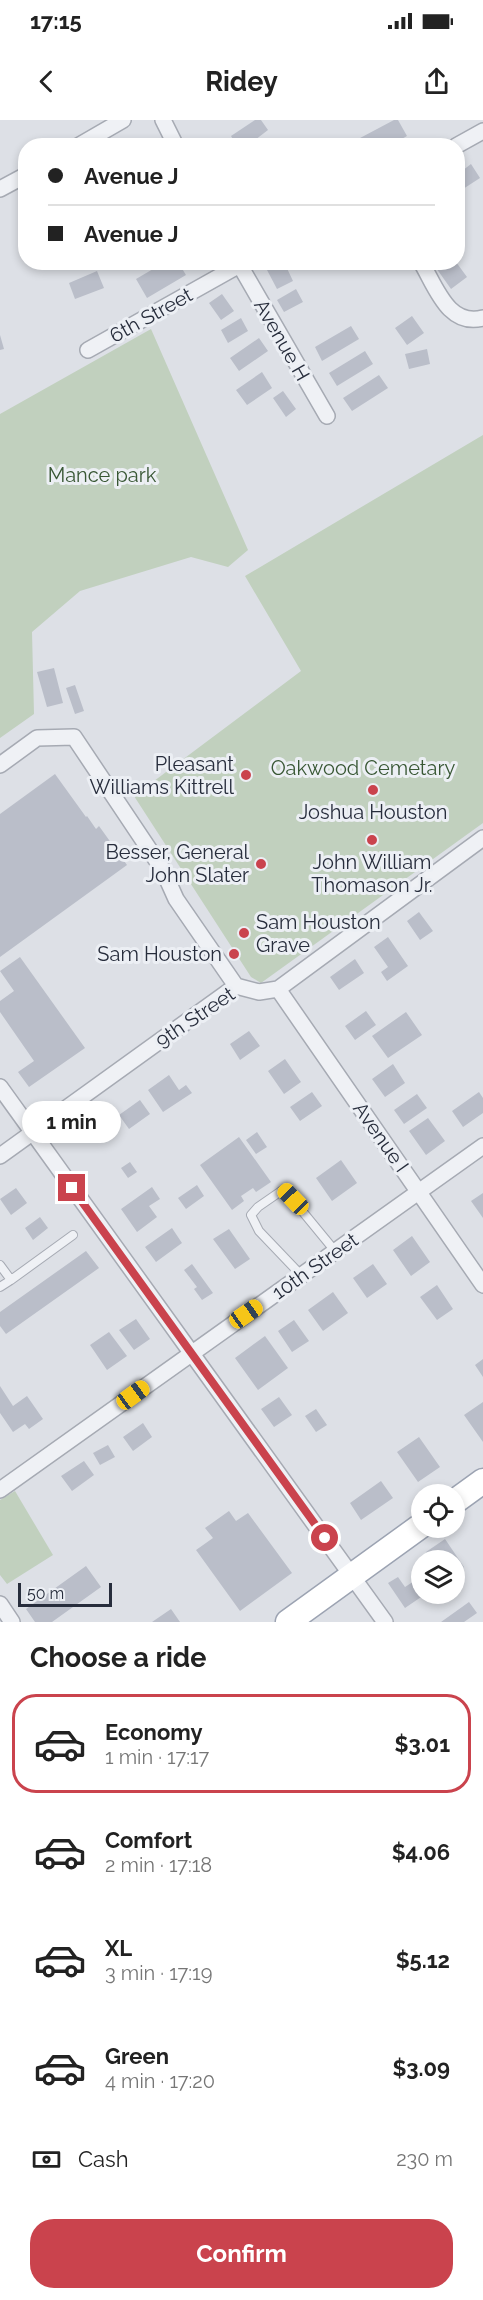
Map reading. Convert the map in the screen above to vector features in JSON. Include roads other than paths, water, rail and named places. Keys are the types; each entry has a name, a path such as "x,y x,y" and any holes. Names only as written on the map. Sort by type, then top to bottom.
{"main road":[{"path":"465,1494 483,1481"},
{"path":"288,1622 411,1534"}],"street":[{"path":"92,138 123,120"},
{"path":"163,120 173,138"},
{"path":"465,141 483,131"},
{"path":"0,189 18,179"},
{"name":"6th Street","path":"88,350 230,270"},
{"name":"Avenue H","path":"244,270 327,416"},
{"path":"425,270 444,303 452,312 463,320 472,321 483,318"},
{"path":"0,765 37,738 74,737 163,870 176,899 236,986"},
{"path":"278,989 483,838"},
{"name":"9th Street","path":"0,1156 236,986 259,992 278,989"},
{"name":"Avenue I","path":"278,989 483,1285"},
{"path":"0,1087 385,1622"},
{"name":"10th Street","path":"0,1490 483,1146"},
{"path":"0,1604 12,1622"}],"lane":[{"path":"301,1275 259,1230 251,1215 258,1207 284,1189 335,1251"},
{"path":"0,1287 73,1235"},
{"path":"0,1265 11,1280"}],"place":[{"name":"Pleasant Williams Kittrell","path":"246,775"},
{"name":"Joshua Houston","path":"373,790"},
{"name":"John William Thomason Jr.","path":"372,840"},
{"name":"Besser, General John Slater","path":"261,864"},
{"name":"Sam Houston Grave","path":"244,933"},
{"name":"Sam Houston","path":"234,954"}],"park label":[{"name":"Mance park","path":"102,475"},
{"name":"Oakwood Cemetary","path":"363,768"}]}
